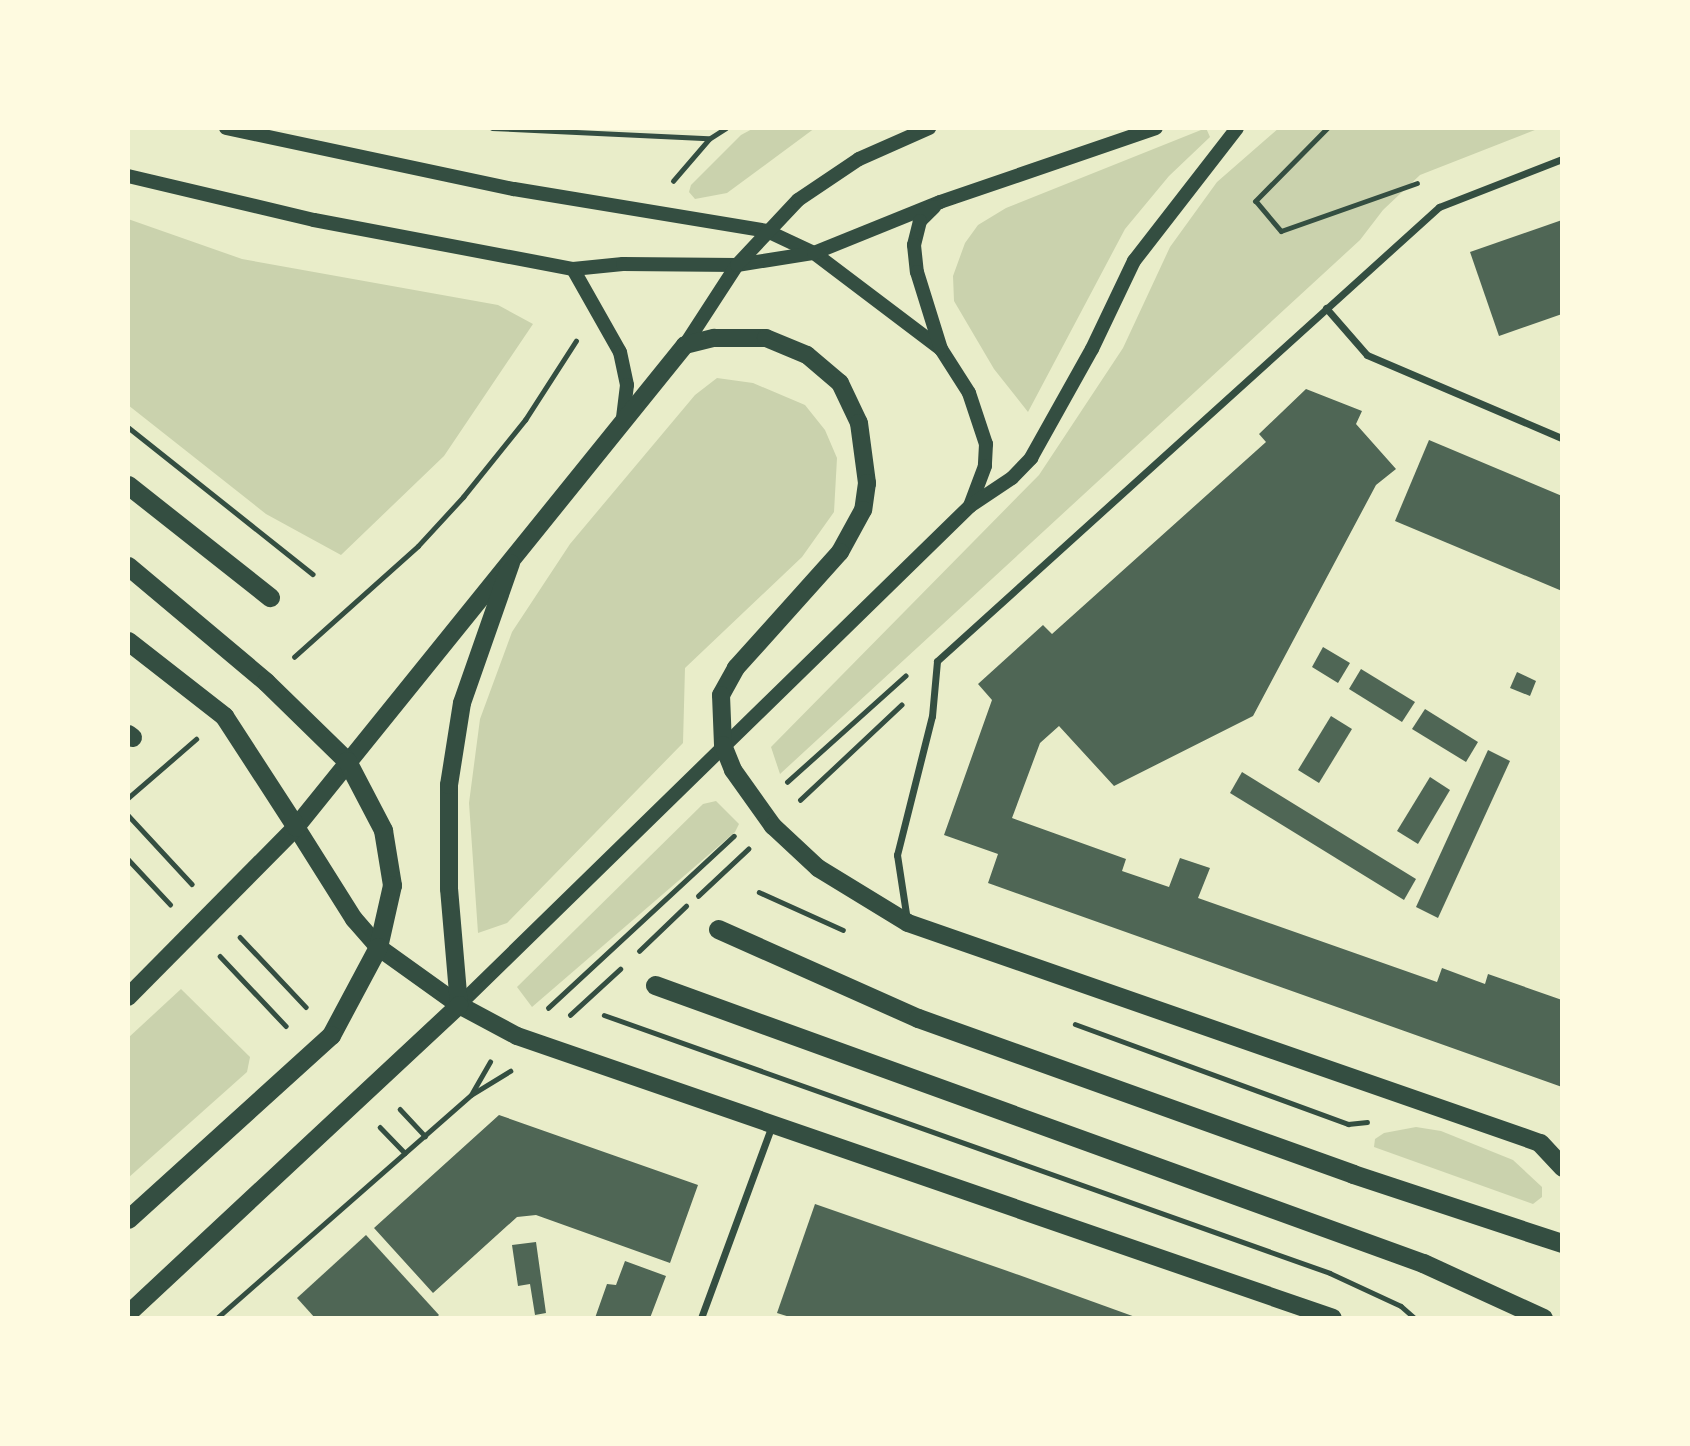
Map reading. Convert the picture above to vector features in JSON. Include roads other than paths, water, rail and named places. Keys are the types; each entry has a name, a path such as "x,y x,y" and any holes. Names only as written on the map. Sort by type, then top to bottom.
{"highway":[{"path":"128,485 270,597"},
{"path":"128,566 266,681 347,761 383,830 392,885 378,947 331,1034 128,1219"},
{"path":"128,641 224,716 296,827"},
{"path":"718,929 918,1018 1353,1174 1562,1243"},
{"path":"655,985 1423,1263 1543,1318"},
{"path":"1540,1143 1562,1167"}],"main road":[{"path":"226,128 500,186 767,231 814,253 941,349"},
{"path":"128,997 296,827 516,550 685,345 737,265 767,231 832,174 929,128"},
{"path":"128,176 314,220 573,269 623,264 737,265 814,253 940,202 1156,128"},
{"path":"128,1314 459,1005 970,506 1012,478 1031,457 1092,349 1134,261 1237,128"},
{"path":"940,202 920,221 914,245 917,272 941,349 969,393 984,431 985,466 970,506"},
{"path":"573,269 597,307 625,369 624,417"},
{"path":"685,345 713,338 766,338 807,355 840,383 852,403 866,455 867,483 853,533 804,597 727,681 720,695 723,745 760,811 773,826 818,868 908,923 1540,1143"},
{"path":"459,1005 449,889 449,785 462,703 516,550"},
{"path":"296,827 354,919 378,947 459,1005 517,1036 1333,1318"}],"street":[{"path":"908,923 897,855 933,716 937,661 1439,206 1461,194 1562,159"},
{"path":"1326,308 1367,355 1562,438"},
{"path":"701,1318 773,1124"},
{"path":"1540,1143 1562,1150"}]}
